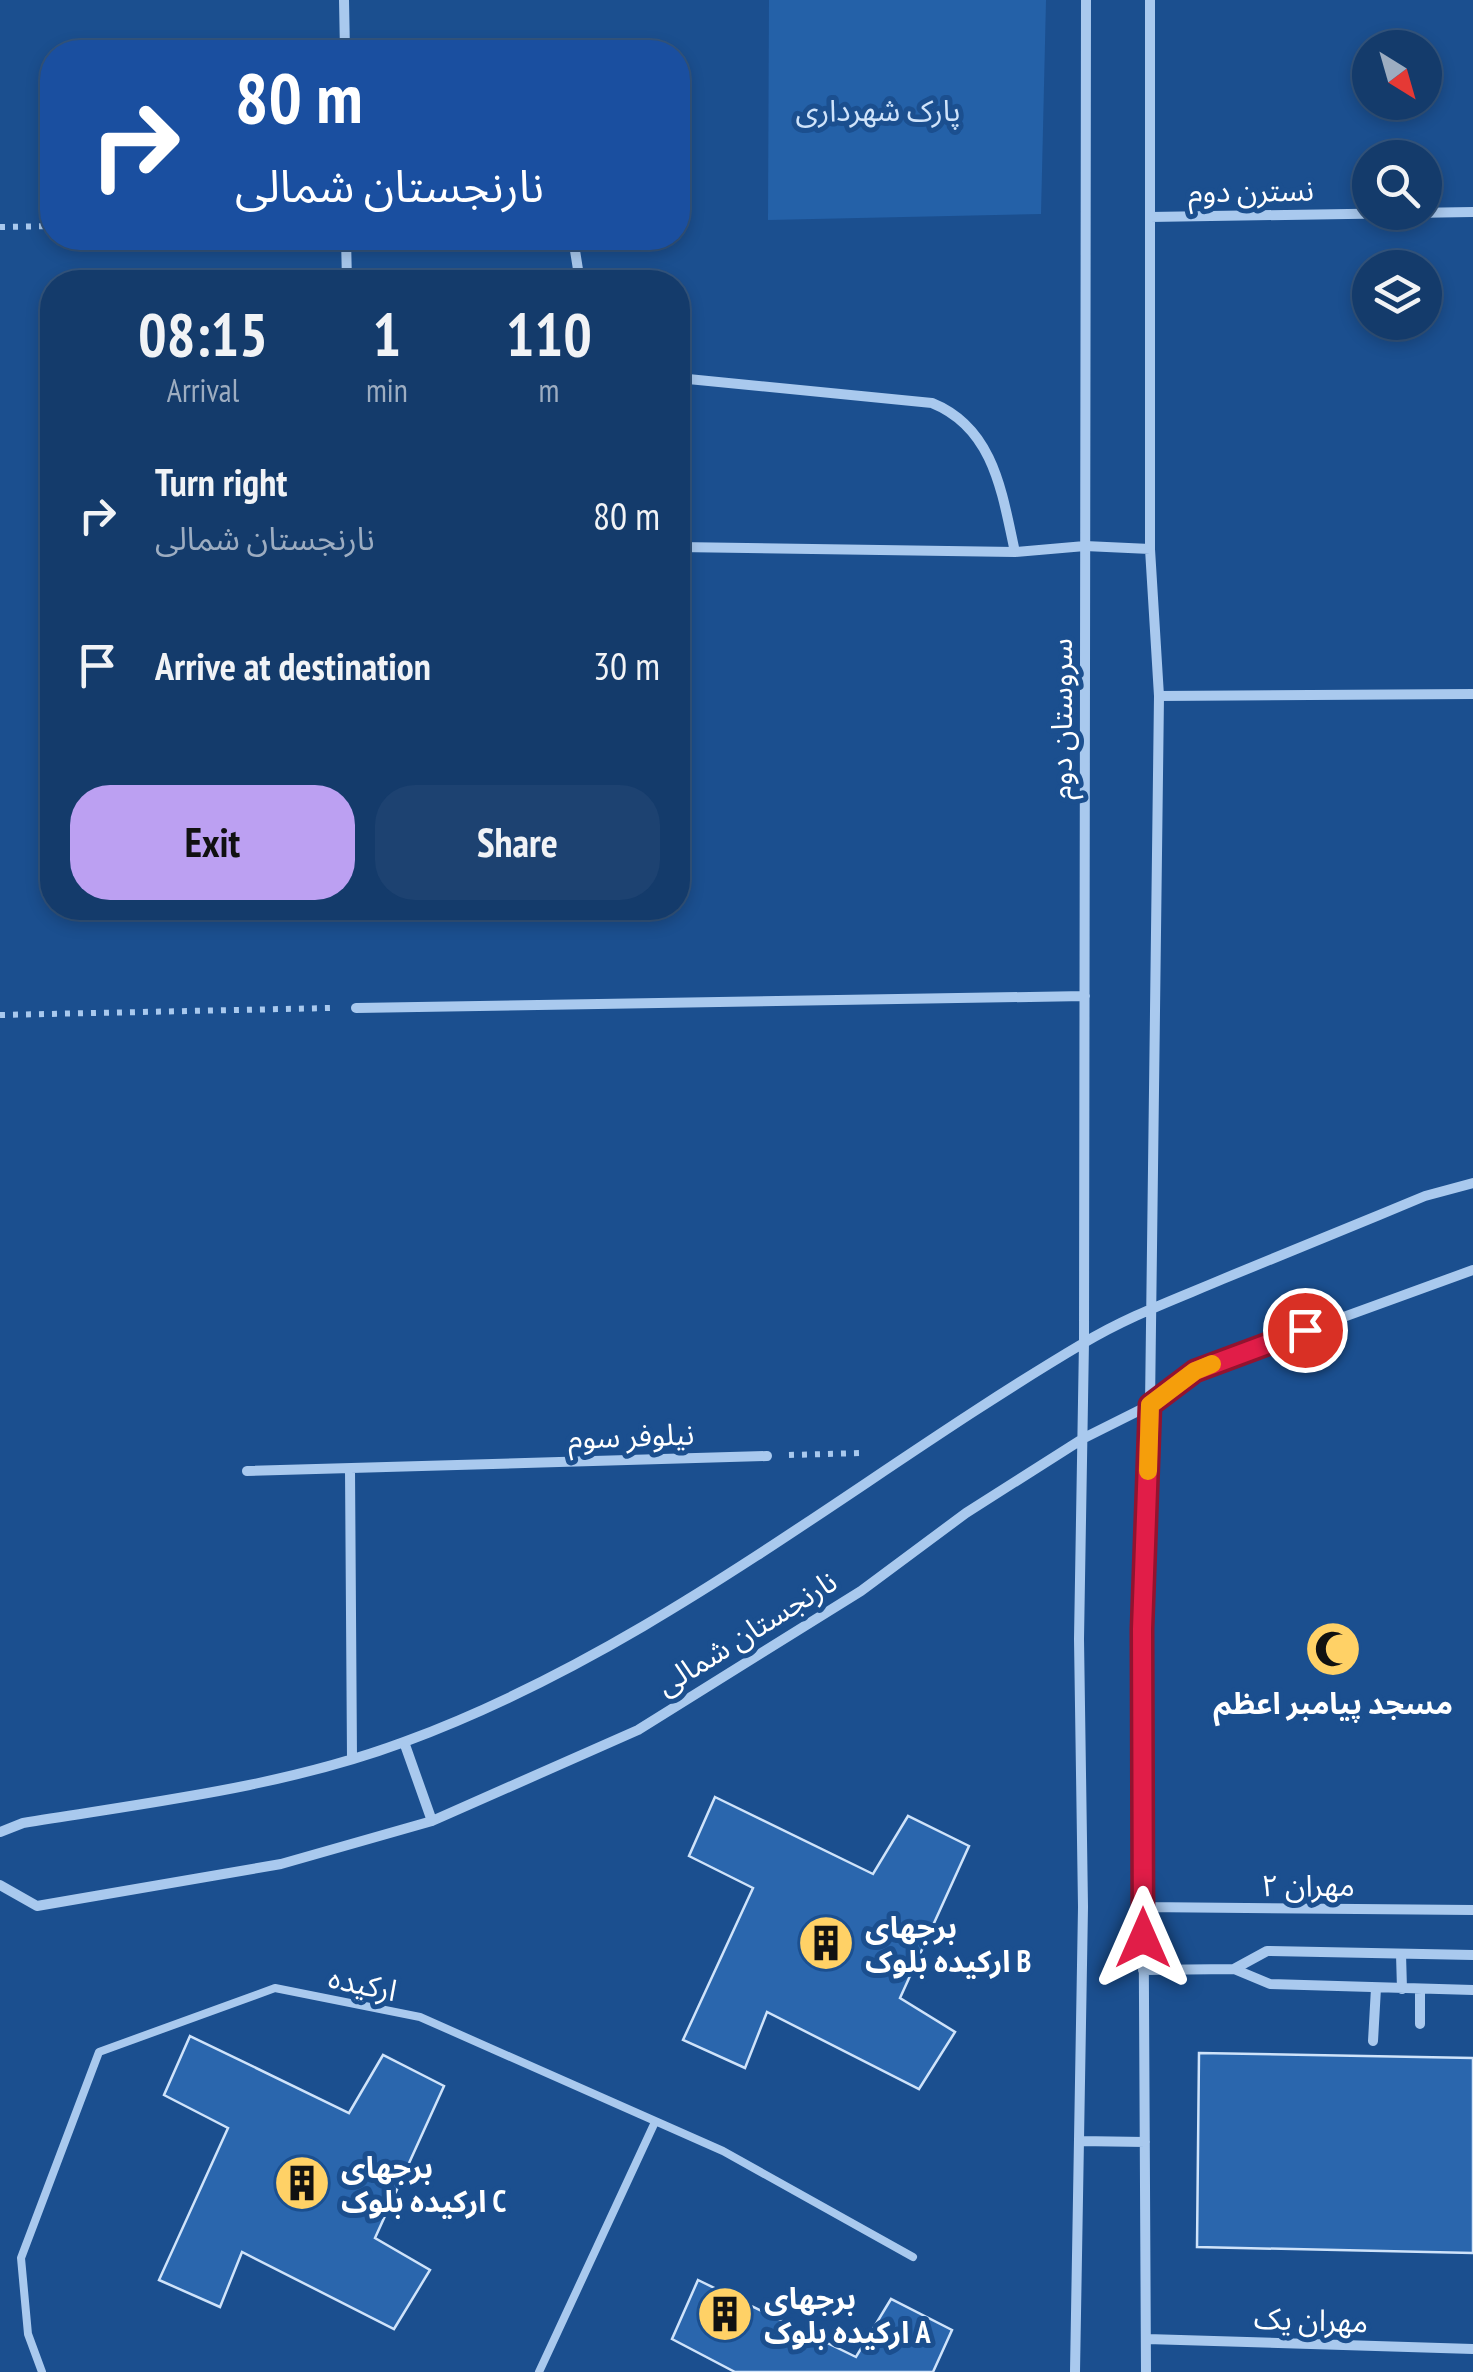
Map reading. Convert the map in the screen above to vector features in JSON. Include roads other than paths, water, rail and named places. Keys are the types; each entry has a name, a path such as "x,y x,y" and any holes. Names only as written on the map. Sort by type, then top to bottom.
{"street":[{"path":"344,0 345,40"},
{"name":"سروستان دوم","path":"1075,2372 1083,1906 1078,1640 1084,1438 1086,0"},
{"path":"1146,2372 1142,1629 1150,1405 1158,696 1150,549 1150,0"},
{"name":"نسترن دوم","path":"1150,217 1473,212"},
{"path":"690,379 932,402 957,413 985,446 1000,482 1015,552"},
{"path":"690,546 1015,552 1085,546 1150,549"},
{"path":"1158,696 1473,694"},
{"path":"356,1008 1085,996"},
{"name":"نارنجستان شمالی","path":"0,1832 24,1824 263,1782 404,1742 598,1655 814,1522 914,1451 1084,1342 1150,1309 1425,1196 1473,1183"},
{"name":"نارنجستان شمالی","path":"0,1885 37,1906 282,1864 432,1821 638,1730 861,1590 966,1513 1084,1438 1150,1405 1195,1371 1473,1270"},
{"name":"نیلوفر سوم","path":"248,1472 768,1456"},
{"path":"350,1469 352,1757"},
{"path":"404,1742 432,1821"},
{"name":"مهران ۲","path":"1143,1907 1473,1910"},
{"path":"1234,1969 1267,1951 1473,1955"},
{"path":"1401,1954 1402,1989"},
{"path":"1143,1970 1234,1969 1270,1984 1473,1990"},
{"path":"1373,2041 1376,1988"},
{"path":"1420,1990 1420,2024"},
{"path":"1079,2141 1145,2142"},
{"name":"مهران یک","path":"1147,2339 1473,2349"}],"lane":[{"name":"ارکیده","path":"42,2372 28,2334 20,2258 99,2052 275,1988 420,2017 723,2152 912,2257"},
{"path":"539,2372 656,2122"}],"place":[{"name":"مسجد پیامبر اعظم","path":"1333,1649"},
{"name":"برجهای ارکیده بلوک B","path":"826,1943"},
{"name":"برجهای ارکیده بلوک C","path":"302,2183"},
{"name":"برجهای ارکیده بلوک A","path":"725,2314"}],"park label":[{"name":"پارک شهرداری","path":"878,109"}]}
